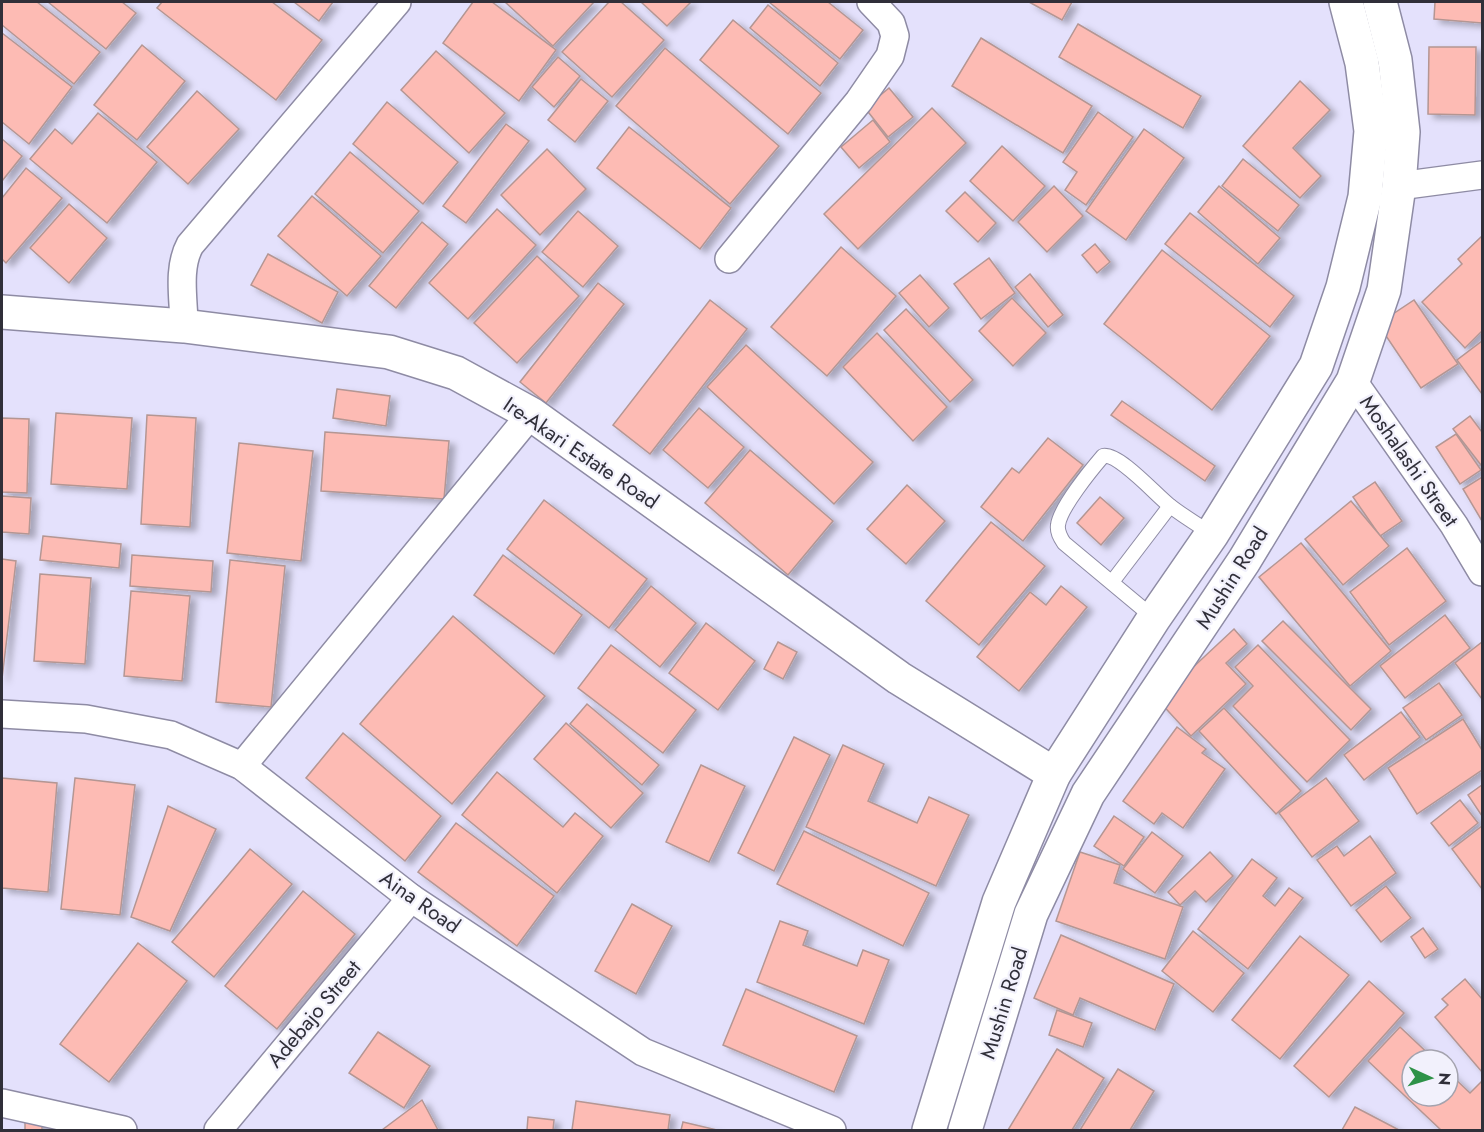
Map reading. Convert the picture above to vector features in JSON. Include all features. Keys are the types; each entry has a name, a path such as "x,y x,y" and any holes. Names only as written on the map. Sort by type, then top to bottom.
{"main road":[{"name":"Mushin Road","path":"929,1131 999,902 1054,774 1154,618 1212,534 1316,366 1344,287 1365,198 1371,131 1362,63 1346,2"},
{"name":"Mushin Road","path":"965,1131 1031,914 1088,794 1238,570 1353,381 1384,290 1399,186 1402,122 1395,60 1380,2"},
{"name":"Ire-Akari Estate Road","path":"2,312 184,326 389,352 456,373 531,414 899,678 1054,774"}],"street":[{"path":"184,326 183,267 190,245 397,2"},
{"path":"729,259 859,100 890,56 895,36 891,23 871,2"},
{"path":"1399,186 1482,175"},
{"name":"Moshalashi Street","path":"1353,381 1454,525 1482,572"},
{"path":"242,766 531,414"},
{"name":"Aina Road","path":"2,714 86,719 171,735 242,766 411,898 643,1052 832,1131"},
{"name":"Adebajo Street","path":"218,1131 411,898"},
{"path":"2,1103 123,1131"}],"lane":[{"path":"1154,618 1064,543 1059,534 1060,517 1087,475 1103,456 1108,455 1140,478 1170,506 1212,534"},
{"path":"1112,582 1170,506"}],"building":[{"path":"2,2 37,2 100,52 74,84 2,25"},
{"path":"48,2 122,2 136,13 106,49"},
{"path":"162,2 272,2 322,40 276,100 157,8"},
{"path":"294,2 333,2 319,21"},
{"path":"473,2 492,2 556,50 519,101 443,43"},
{"path":"505,2 594,2 553,46"},
{"path":"609,2 621,2 664,40 612,97 562,52"},
{"path":"641,2 691,2 667,26"},
{"path":"769,2 828,2 863,30 840,59"},
{"path":"1029,2 1072,2 1062,20"},
{"path":"1435,2 1482,2 1482,23 1434,19"},
{"path":"768,5 838,63 820,86 750,28"},
{"path":"733,20 821,93 788,134 700,60"},
{"path":"1078,24 1201,96 1183,128 1059,57"},
{"path":"2,33 72,87 29,144 2,122"},
{"path":"981,38 1092,106 1063,153 952,86"},
{"path":"142,45 185,81 137,140 94,105"},
{"path":"1429,47 1476,47 1475,115 1428,114"},
{"path":"665,48 779,146 730,204 616,106"},
{"path":"436,51 505,113 469,153 401,90"},
{"path":"558,57 580,76 554,107 532,87"},
{"path":"581,79 608,101 575,142 548,120"},
{"path":"1300,81 1330,110 1293,148 1321,176 1300,198 1243,146"},
{"path":"889,88 913,117 888,137 865,108"},
{"path":"197,91 239,129 188,184 147,147"},
{"path":"387,102 458,162 423,204 353,144"},
{"path":"932,108 966,143 858,249 824,214"},
{"path":"1098,112 1133,137 1086,205 1065,190 1077,172 1063,162"},
{"path":"98,113 157,162 107,223 30,159 55,129 72,144"},
{"path":"873,120 890,142 859,168 841,147"},
{"path":"506,124 529,141 466,223 443,206"},
{"path":"629,127 731,208 700,249 597,168"},
{"path":"1144,129 1184,158 1126,240 1086,211"},
{"path":"2,139 22,156 2,181"},
{"path":"1002,146 1045,186 1013,221 970,181"},
{"path":"547,149 586,189 540,235 501,195"},
{"path":"350,152 419,211 383,253 315,194"},
{"path":"1243,159 1299,205 1278,231 1222,186"},
{"path":"26,168 62,198 6,263 2,259 2,198"},
{"path":"1054,186 1083,216 1047,252 1018,222"},
{"path":"1219,186 1280,238 1258,264 1198,212"},
{"path":"965,192 996,223 978,242 946,211"},
{"path":"312,196 381,256 347,296 278,236"},
{"path":"69,204 107,238 69,283 30,248"},
{"path":"497,209 536,245 468,319 429,283"},
{"path":"578,211 618,246 583,287 542,252"},
{"path":"1190,213 1294,296 1270,327 1165,244"},
{"path":"422,222 448,244 396,308 369,286"},
{"path":"1482,236 1482,331 1465,348 1422,302 1462,264 1458,259"},
{"path":"1095,244 1110,262 1097,273 1082,255"},
{"path":"841,247 896,296 827,376 771,327"},
{"path":"1162,250 1270,336 1212,410 1104,324"},
{"path":"268,254 338,292 322,323 251,285"},
{"path":"537,256 579,296 517,363 474,323"},
{"path":"989,258 1015,293 981,319 954,284"},
{"path":"1030,274 1063,315 1048,327 1015,287"},
{"path":"920,275 949,308 929,327 899,293"},
{"path":"598,283 624,304 546,403 520,382"},
{"path":"1012,298 1046,333 1013,366 979,331"},
{"path":"710,300 747,329 650,454 613,425"},
{"path":"1414,300 1458,364 1421,388 1378,324"},
{"path":"906,309 973,380 950,402 884,330"},
{"path":"877,333 947,407 913,441 843,367"},
{"path":"1482,341 1482,394 1457,360"},
{"path":"746,345 873,462 834,504 707,387"},
{"path":"337,389 390,396 386,426 333,418"},
{"path":"1122,401 1215,466 1205,481 1111,415"},
{"path":"699,408 744,447 708,488 663,450"},
{"path":"56,413 132,418 127,489 51,484"},
{"path":"147,415 196,418 190,527 141,524"},
{"path":"1470,416 1482,432 1481,465 1453,429"},
{"path":"2,418 29,419 27,493 2,492"},
{"path":"325,432 449,441 444,499 321,491"},
{"path":"1456,434 1481,470 1460,484 1436,447"},
{"path":"1048,438 1083,465 1023,541 981,507 1012,468 1019,473"},
{"path":"239,443 313,451 301,561 227,553"},
{"path":"750,450 833,521 788,575 705,503"},
{"path":"1482,477 1482,521 1463,489"},
{"path":"1375,482 1402,521 1380,536 1353,497"},
{"path":"907,485 945,521 906,564 867,529"},
{"path":"2,496 31,498 29,534 2,532"},
{"path":"1100,497 1124,518 1101,545 1077,523"},
{"path":"544,500 647,579 609,628 507,549"},
{"path":"1351,501 1389,546 1343,585 1305,539"},
{"path":"991,522 1045,566 979,645 926,601"},
{"path":"43,536 121,544 119,568 40,560"},
{"path":"1301,543 1391,651 1350,686 1259,577"},
{"path":"1407,548 1446,601 1389,645 1350,592"},
{"path":"132,555 213,561 211,592 130,586"},
{"path":"503,555 582,615 554,654 474,595"},
{"path":"2,559 16,561 2,679"},
{"path":"230,560 285,566 271,707 216,702"},
{"path":"40,574 91,578 85,664 34,661"},
{"path":"651,586 696,623 660,667 615,630"},
{"path":"1061,586 1087,607 1019,691 977,657 1030,592 1046,605"},
{"path":"131,591 190,596 182,681 124,676"},
{"path":"1445,615 1470,648 1405,698 1380,666"},
{"path":"453,616 545,696 452,804 360,724"},
{"path":"1283,621 1371,709 1351,730 1262,641"},
{"path":"706,623 755,661 718,710 669,673"},
{"path":"1234,629 1247,644 1226,663 1246,684 1191,736 1158,700"},
{"path":"778,642 797,652 783,679 764,669"},
{"path":"1482,642 1482,699 1455,663"},
{"path":"611,645 696,710 663,753 578,688"},
{"path":"1258,645 1350,740 1307,782 1233,706 1253,686 1235,667"},
{"path":"1439,683 1462,715 1426,740 1403,708"},
{"path":"587,704 659,765 642,785 570,724"},
{"path":"1224,708 1301,791 1276,814 1199,731"},
{"path":"1401,712 1420,737 1364,780 1344,755"},
{"path":"1463,719 1482,750 1482,770 1417,814 1388,768"},
{"path":"566,723 643,793 611,828 534,759"},
{"path":"1177,727 1206,749 1202,753 1225,769 1183,828 1162,813 1154,824 1123,801"},
{"path":"343,733 441,816 405,861 306,778"},
{"path":"794,737 830,755 774,871 738,853"},
{"path":"843,745 884,764 868,801 917,823 929,797 969,815 936,886 806,827"},
{"path":"701,765 745,786 709,862 666,842"},
{"path":"497,772 563,827 575,813 603,836 557,893 462,815"},
{"path":"2,778 57,783 48,892 2,888"},
{"path":"75,778 135,785 120,915 61,909"},
{"path":"1326,778 1359,821 1312,857 1279,813"},
{"path":"1482,785 1482,816 1468,795"},
{"path":"1460,800 1478,823 1449,846 1431,823"},
{"path":"168,806 216,829 170,931 131,917"},
{"path":"1114,816 1144,837 1124,866 1094,846"},
{"path":"456,823 554,896 517,946 418,872"},
{"path":"1482,826 1482,889 1452,849"},
{"path":"804,831 929,893 903,946 777,884"},
{"path":"1152,832 1183,856 1155,893 1123,869"},
{"path":"1370,836 1396,873 1351,906 1317,860 1337,846 1344,856"},
{"path":"250,849 292,884 214,977 172,942"},
{"path":"1080,852 1120,865 1114,883 1183,907 1165,959 1056,921"},
{"path":"1210,852 1233,876 1206,902 1195,891 1180,905 1168,892"},
{"path":"1252,859 1277,878 1263,896 1275,906 1289,888 1303,898 1248,969 1198,929"},
{"path":"1386,886 1411,918 1381,942 1356,910"},
{"path":"303,891 355,934 277,1029 225,986"},
{"path":"632,904 672,926 636,994 595,971"},
{"path":"780,921 808,931 803,945 857,966 863,950 889,960 864,1024 757,982"},
{"path":"1423,928 1438,949 1425,958 1411,937"},
{"path":"1193,931 1244,973 1213,1012 1162,971"},
{"path":"1061,935 1174,984 1155,1030 1080,998 1073,1015 1034,998"},
{"path":"1300,936 1349,975 1280,1059 1232,1020"},
{"path":"138,943 187,981 109,1082 60,1044"},
{"path":"1465,979 1482,999 1482,1072 1435,1017 1448,1005 1442,999"},
{"path":"1369,981 1404,1013 1329,1097 1294,1066"},
{"path":"746,989 857,1036 834,1092 723,1045"},
{"path":"1057,1010 1092,1023 1083,1047 1049,1035"},
{"path":"1400,1027 1422,1048 1400,1048 1400,1091 1368,1061"},
{"path":"378,1032 430,1066 404,1108 349,1073"},
{"path":"1057,1049 1104,1078 1072,1130 1008,1130"},
{"path":"1118,1069 1154,1091 1130,1130 1080,1130"},
{"path":"1482,1081 1482,1130 1441,1130 1418,1108 1460,1108 1460,1083 1470,1093"},
{"path":"422,1100 438,1130 382,1130"},
{"path":"576,1101 670,1115 668,1130 572,1130"},
{"path":"1355,1107 1399,1130 1342,1130"},
{"path":"528,1117 554,1120 553,1130 527,1130"},
{"path":"25,1121 42,1121 42,1130 25,1130"},
{"path":"683,1122 717,1130 681,1130"}]}
